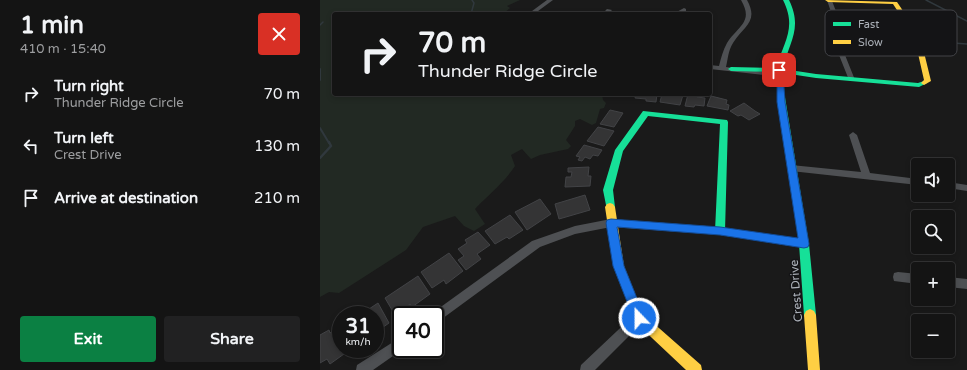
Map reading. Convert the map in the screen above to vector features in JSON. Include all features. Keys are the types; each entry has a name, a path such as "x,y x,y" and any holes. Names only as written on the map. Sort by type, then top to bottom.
{"street":[{"path":"534,12 550,0"},
{"path":"727,69 727,49 749,19 749,8 744,0"},
{"name":"Crest Drive","path":"786,0 793,14 793,28 779,73 781,102 804,244 814,370"},
{"path":"833,10 829,0 895,3 900,10"},
{"path":"680,12 684,10"},
{"path":"842,56 852,80"},
{"path":"712,67 920,85 928,81 922,56"},
{"path":"696,370 639,318 619,266 611,223 608,190 619,150 646,113 724,122 720,231"},
{"path":"852,135 866,175"},
{"path":"792,168 911,181"},
{"path":"955,187 967,188"},
{"path":"444,311 536,244 575,230 611,223 720,231 804,244"},
{"path":"898,277 911,278"},
{"path":"955,283 967,284"},
{"path":"586,370 639,318"},
{"path":"362,370 392,348"}],"shaded area":[{"path":"320,0 520,0 507,6 510,8 505,12 332,12 332,96 602,96 603,100 606,103 604,108 600,109 596,123 592,125 580,119 575,121 575,126 566,140 571,146 568,149 540,155 531,159 522,149 511,155 515,166 511,172 475,209 485,224 474,231 464,226 455,216 423,227 406,250 339,293 329,292 320,297"}],"building":[{"path":"636,96 657,96 656,102 635,98"},
{"path":"662,96 683,96 680,105 660,102"},
{"path":"688,96 705,98 704,106 685,106"},
{"path":"711,96 727,100 726,104 729,105 728,110 707,106"},
{"path":"744,103 760,114 749,120 730,111"},
{"path":"610,110 623,113 614,127 600,124"},
{"path":"598,127 614,131 604,146 587,141"},
{"path":"584,145 602,150 598,156 593,155 590,159 585,157 582,161 578,160 580,157 576,156"},
{"path":"589,167 588,176 591,176 590,186 565,187 566,177 571,177 572,172 568,172 568,168"},
{"path":"585,195 590,210 559,219 555,204"},
{"path":"540,199 551,214 527,230 515,212"},
{"path":"510,215 523,230 509,239 507,237 495,244 485,231"},
{"path":"478,232 490,245 477,254 481,259 466,270 458,260 464,256 458,249 467,243 465,240"},
{"path":"449,253 463,271 446,284 444,280 432,288 421,272"},
{"path":"418,276 430,294 413,306 410,304 407,306 392,306 392,310 385,298"},
{"path":"384,314 389,323 384,327"},
{"path":"329,330 330,333 332,332 332,358 338,358 330,364 327,359 320,363 320,335"}],"waterway":[{"path":"472,0 474,3 472,12"},
{"path":"926,0 946,10"},
{"path":"957,16 967,21"},
{"path":"320,25 323,22"},
{"path":"957,43 967,44"},
{"path":"320,69 320,80"},
{"path":"320,128 329,143"},
{"path":"320,158 331,146 329,142"}],"traffic: fast":[{"path":"786,0 791,11 793,21 792,31 782,59 779,79 804,244 810,315"},
{"path":"731,69 779,70 816,76 919,85 924,83"},
{"path":"610,207 608,190 619,150 646,113 724,122 720,231"}],"traffic: slow":[{"path":"828,0 895,3 900,10"},
{"path":"922,56 928,81 924,83"},
{"path":"610,207 619,266 639,318 696,370"},
{"path":"810,315 814,370"}],"route":[{"path":"639,318 619,266 611,223 720,231 804,244 781,102 779,70"}]}
